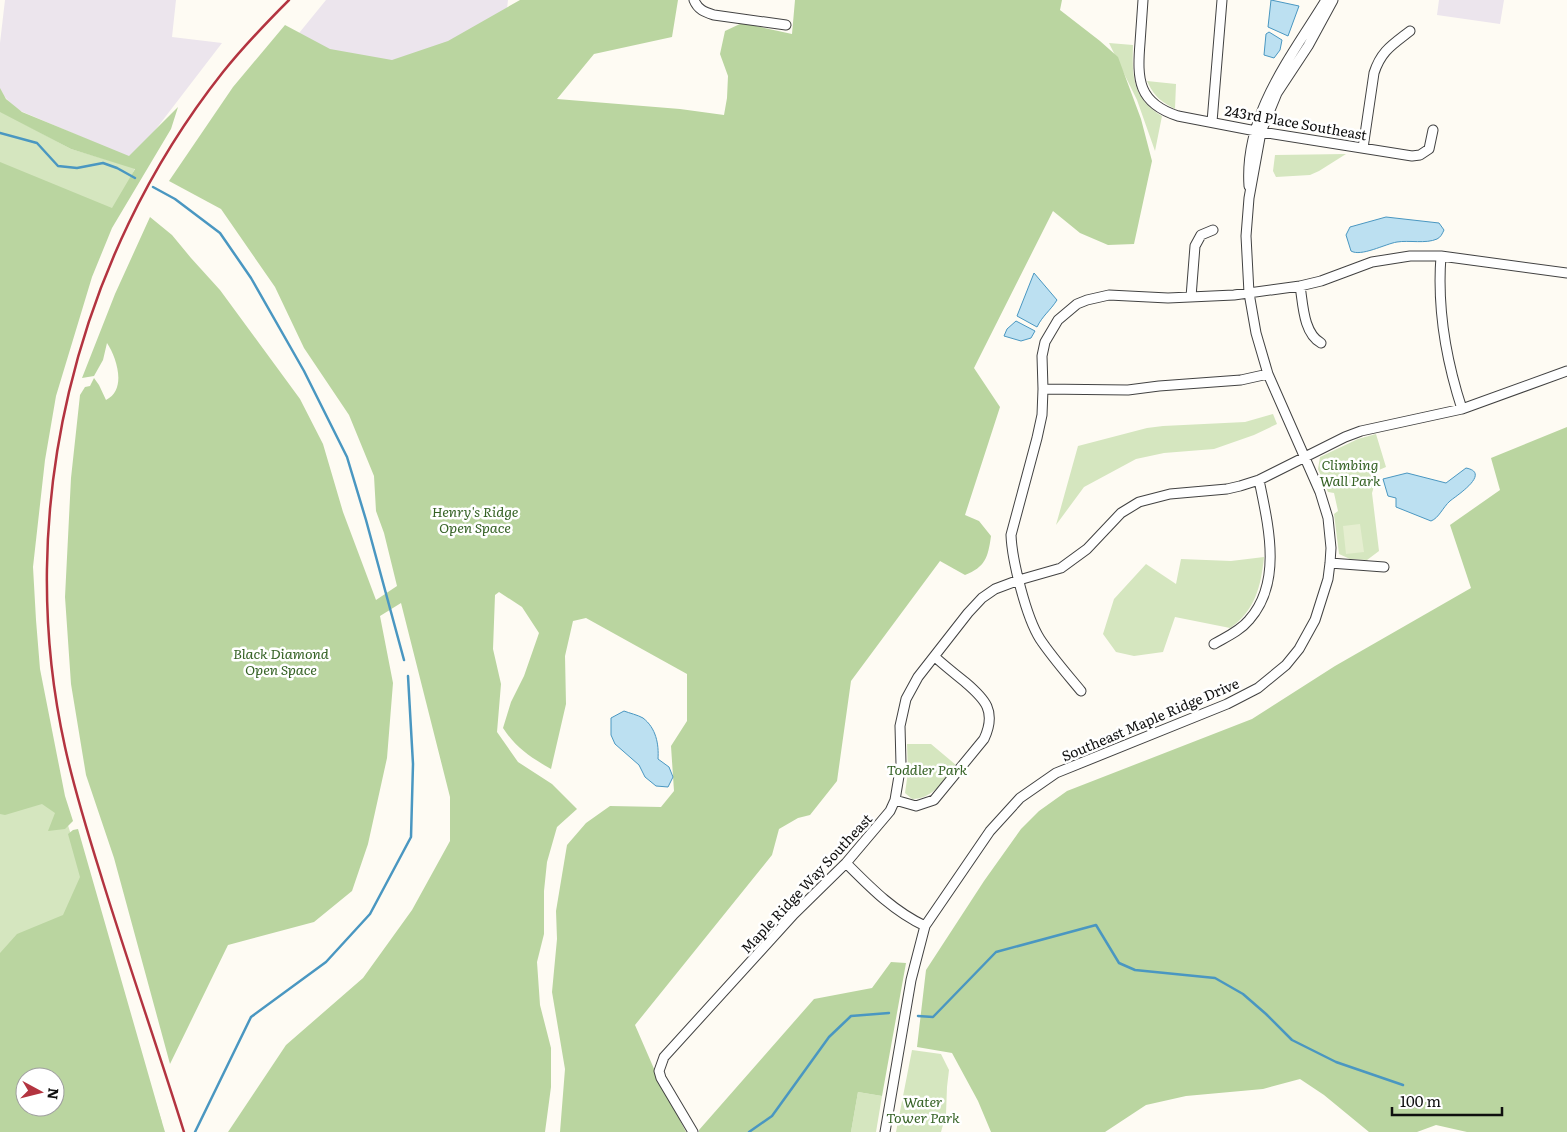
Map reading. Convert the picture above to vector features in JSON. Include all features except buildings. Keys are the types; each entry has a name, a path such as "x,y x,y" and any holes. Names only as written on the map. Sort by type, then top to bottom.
{"street":[{"path":"694,0 697,6 709,14 786,25"},
{"name":"243rd Place Southeast","path":"1143,0 1138,65 1139,80 1153,102 1168,112 1258,131 1412,156 1420,155 1429,149 1433,130"},
{"path":"1212,122 1222,0"},
{"name":"Southeast Maple Ridge Drive","path":"885,1132 911,980 925,926 990,831 1020,798 1056,773 1227,704 1258,688 1286,665 1299,649 1315,620 1328,579 1330,530 1320,492 1268,374 1256,333 1249,293 1246,236 1258,131 1270,91 1326,0"},
{"name":"Southeast Maple Ridge Drive","path":"1258,131 1277,93 1308,46 1333,0"},
{"path":"1363,148 1372,81 1378,63 1387,49 1410,31"},
{"path":"1191,297 1195,246 1201,235 1213,230"},
{"path":"1081,691 1039,638 1019,580 1012,550 1011,535 1038,438 1042,415 1042,356 1045,342 1058,320 1077,304 1099,296 1168,298 1249,293 1300,286 1321,281 1372,262 1410,256 1441,256 1567,273"},
{"path":"1441,256 1439,280 1447,357 1462,409"},
{"path":"1300,286 1308,327 1312,336 1321,343"},
{"name":"Maple Ridge Way Southeast","path":"693,1132 661,1078 659,1071 664,1057 794,914 846,863 886,816 895,800 901,764 900,726 906,699 918,676 982,598 995,589 1061,568 1087,549 1121,513 1139,502 1170,494 1227,489 1259,480 1303,457 1361,431 1462,409 1567,371"},
{"path":"1043,389 1128,390 1241,380 1268,374"},
{"path":"1214,644 1249,621 1259,606 1268,578 1270,559 1266,514 1259,480"},
{"path":"1330,563 1384,567"},
{"path":"895,800 916,806 934,800 984,739 988,730 990,722 989,712 984,699 934,657"},
{"path":"846,863 892,906 910,919 925,926"}],"shaded area":[{"path":"5,0 176,0 172,37 222,43 133,159 16,109 4,96 0,89 0,43"},
{"path":"326,0 508,0 498,91 282,54"},
{"path":"1439,0 1504,0 1500,24 1437,15"}],"green space":[{"name":"Henry's Ridge Open Space","path":"520,0 678,0 672,37 594,54 557,99 680,109 724,115 728,76 720,54 725,31 742,23 792,34 795,0 1062,0 1060,10 1118,57 1141,119 1152,161 1134,244 1108,245 1080,233 1053,211 974,368 1000,407 965,515 979,521 991,536 987,556 977,569 965,575 940,561 851,681 837,781 810,815 798,818 779,829 772,855 635,1025 658,1078 686,1132 560,1132 565,1069 552,992 557,939 556,911 567,845 586,823 610,806 661,807 674,791 671,746 687,721 687,674 586,618 573,621 565,656 566,704 551,769 524,751 503,728 511,702 524,676 539,633 522,607 499,592 495,595 493,649 501,684 497,732 518,762 552,784 577,809 557,827 547,862 544,891 544,934 537,962 540,1005 551,1048 551,1087 545,1132 228,1132 286,1045 363,978 412,910 450,841 450,797 401,603 380,616 393,683 387,758 368,844 352,891 314,922 228,945 170,1064 114,858 86,775 71,684 65,597 71,478 80,395 85,387 90,386 94,378 106,400 116,389 118,382 117,365 107,343 103,360 94,376 82,378 115,294 150,217 172,235 220,290 300,399 323,444 343,512 376,600 397,586 384,533 376,511 374,476 349,415 304,348 275,287 221,209 169,181 233,87 285,25 330,49 392,60 448,41"},
{"path":"1109,43 1133,45 1134,76 1139,94 1152,109 1162,116 1155,151 1137,100"},
{"path":"1147,81 1176,84 1175,109 1158,98"},
{"path":"0,88 6,99 22,112 129,156 178,107 171,129 112,228 92,277 56,396 45,460 33,567 40,669 65,796 73,821 65,829 48,831 55,813 42,804 5,815 0,814 0,162 112,208 135,169 71,149 0,112"},
{"path":"0,111 71,149 135,168 114,216 62,352 31,539 33,642 60,800 162,1122 0,1132"},
{"path":"1346,154 1310,175 1276,177 1273,171 1275,155"},
{"path":"1273,414 1277,424 1254,435 1214,449 1164,453 1136,459 1084,487 1056,525 1078,446 1147,428 1245,422"},
{"path":"1567,427 1567,1132 1467,1132 1436,1125 1417,1132 1369,1132 1324,1095 1300,1079 1263,1089 1186,1096 1146,1105 1105,1132 991,1132 978,1101 952,1053 917,1047 926,970 984,881 1021,829 1039,811 1067,791 1252,719 1335,666 1471,588 1450,525 1500,490 1491,458"},
{"name":"Climbing Wall Park","path":"1376,434 1386,467 1379,470 1372,493 1379,551 1367,560 1350,559 1339,554 1334,514 1338,511 1334,493 1328,492 1318,469 1320,457 1358,439"},
{"path":"1360,524 1364,552 1346,554 1343,526"},
{"path":"1264,557 1259,588 1251,606 1239,621 1230,628 1175,617 1163,652 1134,656 1116,652 1103,634 1114,599 1146,564 1176,584 1181,559 1231,561"},
{"name":"Toddler Park","path":"907,744 931,744 956,765 942,783 926,796 912,799 905,793 908,772"},
{"path":"78,829 165,1132 0,1132 0,953 17,934 63,915 80,877 68,834"},
{"path":"891,962 906,963 882,1096 858,1092 851,1132 699,1132 814,999 872,988"},
{"name":"Water Tower Park","path":"912,1050 941,1054 949,1070 946,1114 941,1132 896,1132"},
{"path":"858,1092 882,1096 876,1132 851,1132"}],"water":[{"path":"1271,0 1299,6 1288,36 1268,27"},
{"path":"1269,32 1282,40 1280,50 1274,58 1264,55 1266,34"},
{"path":"1386,217 1439,223 1444,230 1440,237 1433,240 1397,242 1367,251 1351,251 1346,235 1350,227"},
{"path":"1034,273 1057,300 1037,327 1017,316"},
{"path":"1016,321 1035,331 1031,338 1021,341 1004,336 1007,329"},
{"path":"1466,468 1473,471 1474,479 1465,490 1448,503 1431,521 1396,507 1396,498 1388,496 1383,479 1407,473 1446,483"},
{"path":"624,711 643,718 654,731 658,748 658,759 669,767 673,777 668,787 656,786 645,777 639,765 615,744 611,735 611,718"}],"waterway":[{"path":"0,133 37,143 58,166 77,168 103,163 135,178"},
{"path":"153,187 175,199 220,233 251,278 304,371 347,457 404,660"},
{"path":"195,1132 251,1017 326,962 370,914 411,837 413,764 408,676"},
{"path":"918,1016 933,1017 996,952 1096,925 1119,963 1135,970 1215,978 1243,994 1292,1040 1336,1062 1403,1085"},
{"path":"749,1132 772,1116 829,1037 851,1016 889,1013"}],"railway":[{"path":"184,1132 93,848 65,747 51,658 47,569 53,480 69,392 94,306 129,223 172,145 223,72 289,0"}],"park label":[{"name":"Black Diamond Open Space","path":"281,662"}]}
